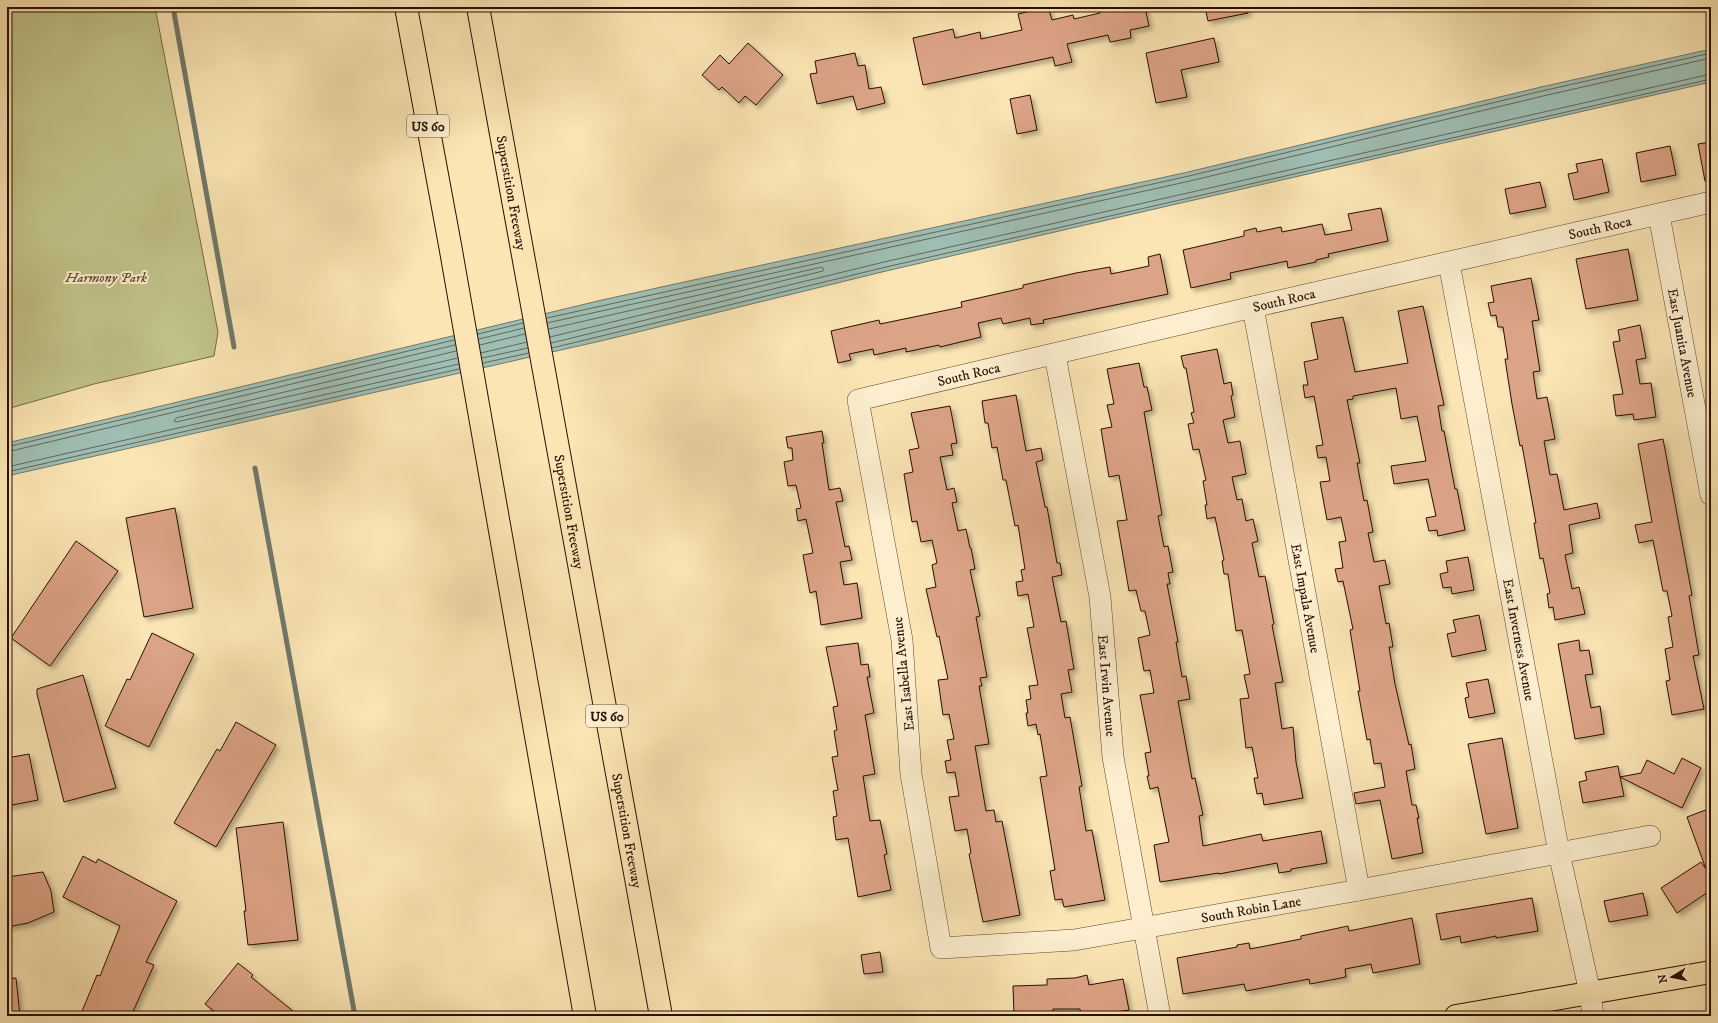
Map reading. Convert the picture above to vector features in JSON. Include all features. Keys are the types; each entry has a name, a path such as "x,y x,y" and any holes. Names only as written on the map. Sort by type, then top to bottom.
{"main road":[{"name":"US 60","path":"406,7 450,244 585,1016"},
{"name":"Superstition Freeway","path":"478,7 661,1016"},
{"path":"1456,1016 1711,972"}],"street":[{"name":"South Roca","path":"858,400 1253,307 1711,202"},
{"name":"East Juanita Avenue","path":"1659,215 1711,495"},
{"name":"East Inverness Avenue","path":"1449,263 1559,853 1590,993 1593,1016"},
{"name":"East Impala Avenue","path":"1253,307 1359,890"},
{"name":"East Irwin Avenue","path":"1054,355 1100,597 1113,757 1160,1016"},
{"name":"East Isabella Avenue","path":"858,400 902,640 911,774 941,948"},
{"name":"South Robin Lane","path":"941,948 1074,940 1359,890 1650,836"}],"green space":[{"name":"Harmony Park","path":"7,7 155,7 218,332 214,356 94,384 7,409"}],"water":[{"path":"1711,49 1711,82 886,271 605,340 7,476 7,443 602,300 1188,172 1541,87"}],"building":[{"path":"1048,7 1052,20 1073,15 1074,19 1100,13 1099,7 1145,7 1149,26 1130,30 1131,38 1110,42 1108,35 1067,44 1072,62 1055,66 1053,57 923,85 913,38 953,29 955,38 980,32 981,39 1022,30 1018,14"},
{"path":"1205,7 1247,7 1248,13 1208,21"},
{"path":"1214,38 1219,62 1181,70 1187,97 1156,103 1146,53"},
{"path":"748,43 783,75 756,105 745,96 739,103 722,87 719,90 702,75 720,55 729,64"},
{"path":"855,53 858,66 865,65 869,89 881,87 885,103 857,110 853,96 817,104 810,74 817,73 815,61"},
{"path":"1030,95 1037,130 1017,134 1010,99"},
{"path":"1711,142 1711,181 1705,181 1698,144"},
{"path":"1670,146 1676,175 1641,182 1636,153"},
{"path":"1602,159 1609,192 1574,200 1568,174 1578,172 1576,164"},
{"path":"1540,182 1546,207 1510,214 1505,189"},
{"path":"1381,208 1388,241 1328,254 1329,257 1316,260 1316,262 1288,268 1287,261 1230,273 1231,279 1191,288 1183,250 1244,236 1244,231 1256,228 1257,232 1281,227 1282,232 1322,224 1325,235 1352,230 1348,214"},
{"path":"1628,249 1638,300 1586,309 1576,259"},
{"path":"1160,254 1168,294 1043,320 1044,323 1031,325 1030,318 1003,324 1001,318 978,323 981,337 940,347 939,345 906,352 906,348 874,355 873,349 849,354 851,360 838,363 831,331 879,320 880,324 962,307 961,302 1023,288 1023,285 1076,273 1110,267 1111,274 1149,266 1148,257"},
{"path":"1531,278 1539,320 1532,321 1540,371 1533,372 1537,399 1547,397 1555,439 1544,441 1550,475 1557,474 1564,510 1597,503 1600,518 1569,525 1573,553 1565,555 1572,589 1579,587 1585,614 1555,620 1553,607 1549,608 1547,594 1550,593 1543,558 1540,559 1534,523 1536,523 1522,445 1520,446 1512,404 1505,359 1508,359 1503,327 1498,327 1496,315 1491,316 1488,303 1494,302 1491,286"},
{"path":"1423,306 1444,405 1438,406 1442,431 1444,431 1455,489 1457,489 1465,530 1438,536 1437,530 1429,531 1426,518 1436,516 1428,479 1394,484 1391,466 1426,461 1417,416 1401,419 1396,388 1353,396 1353,399 1347,400 1360,463 1357,463 1364,501 1367,500 1373,532 1368,533 1374,562 1385,560 1390,584 1379,586 1386,624 1389,623 1393,647 1389,647 1395,684 1409,745 1411,744 1415,769 1406,771 1412,805 1416,805 1419,818 1417,818 1423,853 1392,859 1380,800 1356,804 1354,793 1385,787 1381,763 1374,764 1370,739 1367,740 1358,691 1360,691 1350,630 1353,629 1343,581 1338,582 1335,569 1343,568 1339,542 1346,541 1341,517 1327,520 1320,482 1330,481 1326,457 1318,458 1316,446 1323,445 1314,396 1305,398 1303,385 1308,385 1304,362 1318,359 1311,323 1343,317 1355,372 1408,363 1398,311"},
{"path":"1640,325 1646,358 1636,360 1640,384 1651,383 1656,417 1634,420 1633,414 1616,416 1613,395 1623,394 1613,342 1620,341 1618,330"},
{"path":"1217,349 1224,384 1231,382 1233,395 1231,396 1235,417 1223,420 1228,443 1240,441 1246,474 1232,477 1237,500 1242,499 1246,521 1253,519 1258,541 1252,543 1259,577 1265,576 1274,624 1272,625 1283,682 1275,683 1282,729 1293,727 1296,762 1303,798 1264,805 1262,793 1257,794 1254,778 1258,778 1252,747 1246,748 1240,699 1249,698 1244,675 1250,674 1242,630 1236,631 1228,574 1224,574 1222,561 1224,560 1215,517 1207,519 1205,505 1207,505 1203,481 1206,480 1199,449 1193,450 1188,424 1194,423 1191,413 1194,412 1186,368 1184,368 1181,356"},
{"path":"1139,363 1144,387 1147,387 1152,410 1144,412 1162,515 1158,516 1164,547 1168,546 1173,572 1168,573 1170,584 1167,584 1178,642 1176,642 1182,677 1186,676 1190,699 1178,701 1192,779 1195,778 1203,815 1199,816 1203,846 1261,834 1263,841 1321,831 1327,863 1291,869 1291,871 1279,873 1277,863 1219,874 1160,882 1154,845 1169,842 1158,787 1150,789 1147,776 1149,776 1145,753 1151,752 1140,695 1154,693 1150,670 1144,671 1138,638 1150,635 1145,611 1141,611 1136,590 1129,591 1117,521 1127,520 1119,475 1109,477 1101,429 1112,427 1107,405 1114,404 1107,369"},
{"path":"1016,395 1026,451 1041,448 1043,460 1036,462 1045,507 1047,507 1057,563 1060,563 1062,575 1052,577 1061,622 1066,621 1074,669 1068,670 1072,692 1061,694 1065,718 1070,717 1082,786 1079,787 1086,831 1092,830 1105,900 1064,907 1062,899 1055,900 1050,871 1055,870 1040,777 1047,776 1040,734 1038,735 1036,724 1028,726 1026,713 1028,713 1026,700 1031,699 1029,686 1038,685 1027,628 1034,627 1028,594 1018,596 1016,582 1023,581 1021,570 1025,569 1018,525 1015,526 1006,480 1003,480 997,447 992,448 988,423 985,423 982,401"},
{"path":"950,406 957,443 951,444 953,455 940,457 947,490 954,488 957,502 952,503 958,531 966,529 971,548 975,569 970,570 980,616 976,617 987,677 980,678 982,686 979,686 989,744 975,746 986,811 994,810 996,822 1002,821 1020,915 983,922 969,854 971,853 967,829 955,831 949,797 959,796 955,772 947,773 945,761 951,760 947,740 954,739 949,714 943,715 938,680 948,679 939,636 937,637 926,589 936,587 932,565 937,563 932,540 921,542 917,521 912,522 904,474 913,472 909,450 919,448 911,413"},
{"path":"822,431 824,443 822,443 829,490 840,488 843,501 836,502 845,547 849,546 852,560 840,562 844,585 857,583 862,618 821,625 816,591 810,593 803,555 813,553 806,519 798,521 796,509 801,508 796,485 788,486 784,462 793,460 792,448 788,448 786,437"},
{"path":"1663,439 1692,595 1689,596 1699,655 1693,656 1704,709 1672,715 1666,681 1670,680 1665,649 1673,647 1668,617 1672,616 1667,591 1663,591 1653,540 1639,543 1635,525 1652,522 1638,444"},
{"path":"175,508 193,608 144,617 126,518"},
{"path":"76,541 118,571 50,666 11,638"},
{"path":"1468,557 1474,590 1452,594 1451,587 1443,588 1440,574 1448,572 1446,561"},
{"path":"1479,615 1486,650 1452,657 1447,634 1456,632 1453,620"},
{"path":"152,633 194,654 149,747 105,726 127,679 130,680"},
{"path":"1579,640 1580,651 1589,650 1593,674 1585,675 1591,708 1600,706 1604,734 1575,739 1558,644"},
{"path":"858,643 861,665 868,664 870,677 867,677 874,713 865,715 875,774 863,776 870,821 880,820 887,854 884,855 891,890 858,897 848,838 836,840 833,817 837,816 833,791 838,790 832,757 838,756 834,731 837,730 833,707 838,706 826,647"},
{"path":"83,675 116,788 64,802 37,689"},
{"path":"1488,679 1495,713 1469,718 1465,698 1469,697 1466,683"},
{"path":"236,722 276,745 216,847 174,823 217,749 220,751"},
{"path":"1502,738 1518,828 1486,834 1468,744"},
{"path":"29,754 38,800 7,806 7,758"},
{"path":"1682,758 1701,768 1682,808 1620,777 1641,773 1647,760 1674,774"},
{"path":"1618,766 1624,796 1583,803 1579,782 1587,780 1585,772"},
{"path":"1711,808 1711,890 1677,913 1661,888 1701,862 1706,869 1687,817"},
{"path":"283,822 298,940 248,945 244,911 246,911 236,828"},
{"path":"83,856 96,863 98,859 177,901 146,962 154,965 131,1016 80,1016 97,975 100,976 120,926 63,897"},
{"path":"43,872 51,891 54,912 28,923 7,927 7,877"},
{"path":"1643,893 1648,915 1609,922 1604,901"},
{"path":"1532,898 1538,931 1496,938 1496,936 1461,943 1460,936 1441,940 1436,914"},
{"path":"1412,918 1420,964 1373,973 1371,964 1345,969 1346,977 1310,984 1309,979 1246,991 1244,984 1183,994 1177,958 1237,947 1237,945 1249,943 1250,949 1301,939 1301,936 1348,926 1349,931"},
{"path":"880,952 883,972 864,974 861,955"},
{"path":"238,963 253,975 251,977 299,1016 220,1016 205,1004"},
{"path":"1087,975 1089,985 1123,979 1129,1010 1105,1014 1106,1016 1081,1016 1080,1009 1053,1009 1053,1016 1014,1016 1013,986 1047,985 1047,979 1075,978"},
{"path":"16,978 20,1016 7,1016 7,979"}],"waterway":[{"path":"173,7 234,347"},
{"path":"255,468 355,1016"}]}
